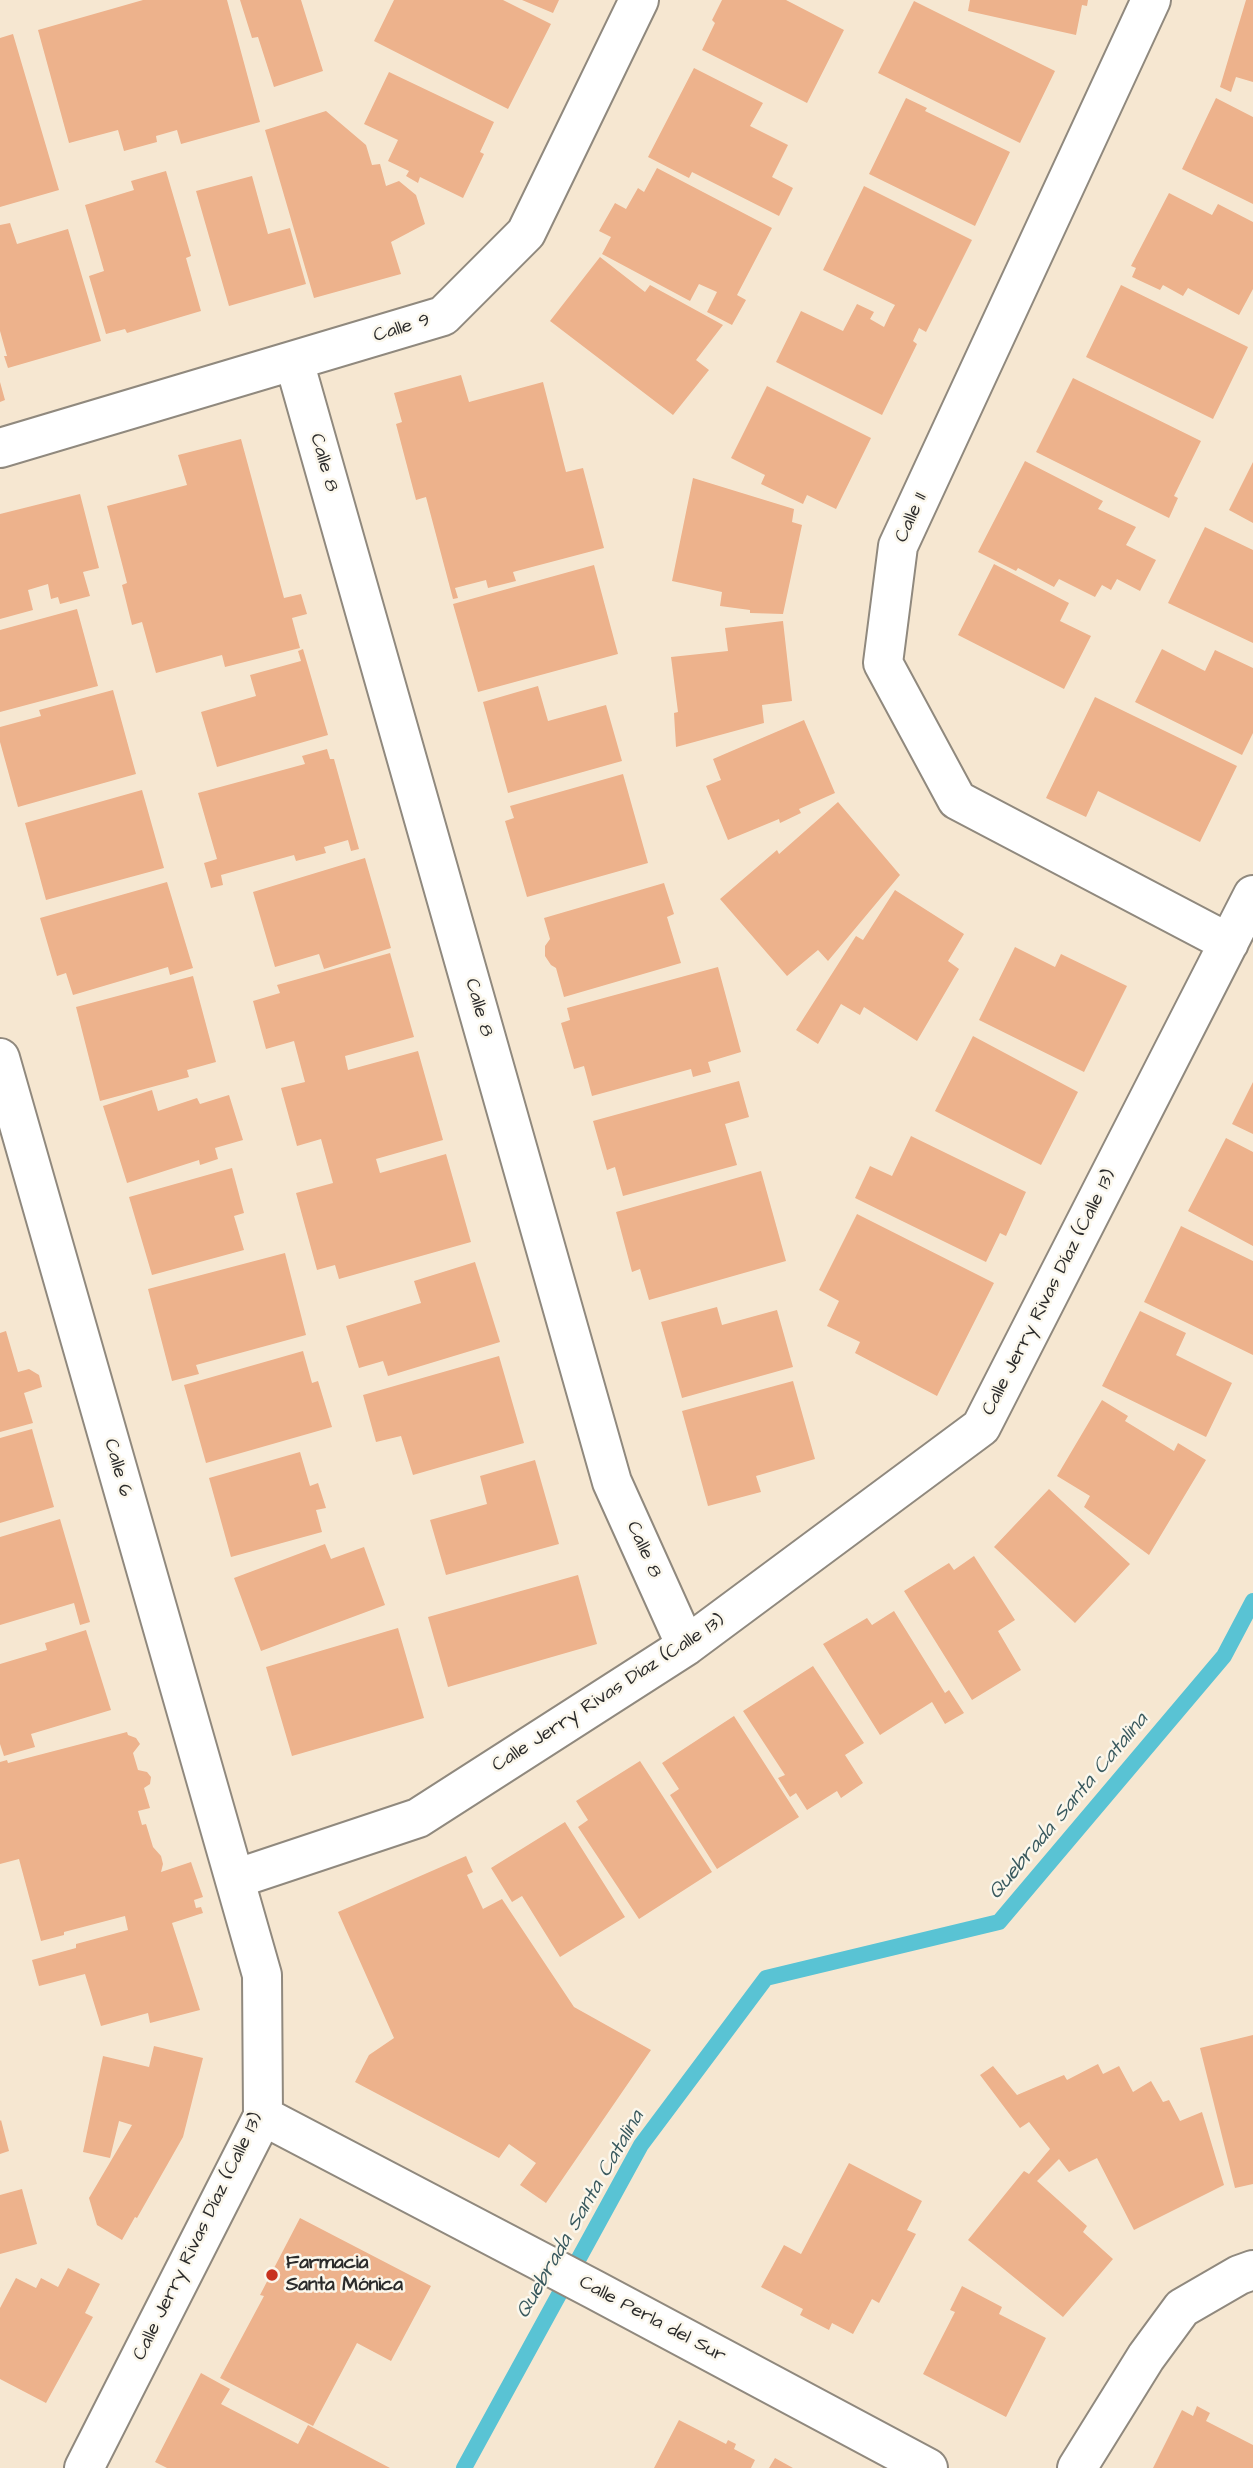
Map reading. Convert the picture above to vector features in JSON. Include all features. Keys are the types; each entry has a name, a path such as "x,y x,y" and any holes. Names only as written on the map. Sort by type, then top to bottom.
{"street":[{"name":"Calle 9","path":"0,448 443,316 526,233 639,0"},
{"name":"Calle 11","path":"1151,0 898,546 883,663 957,800 1229,943"},
{"name":"Calle 8","path":"294,362 612,1482 686,1646"},
{"name":"Calle Jerry Rivas Díaz (Calle 13)","path":"84,2468 263,2116 262,1975 235,1879 418,1818 686,1646 981,1427 1253,895"},
{"name":"Calle 6","path":"0,1058 235,1879"},
{"name":"Calle Perla del Sur","path":"263,2116 928,2468"},
{"path":"1077,2468 1146,2357 1182,2308 1239,2275 1253,2270"}],"building":[{"path":"143,0 227,0 260,122 181,144 177,130 156,136 157,142 124,151 118,130 69,143 38,30"},
{"path":"240,0 301,0 323,71 274,87 258,37 252,38"},
{"path":"394,0 503,0 551,24 508,109 374,41"},
{"path":"522,0 559,0 553,13"},
{"path":"722,0 786,0 844,30 807,103 702,50"},
{"path":"970,0 1088,0 1087,6 1082,5 1076,35 968,11"},
{"path":"1246,0 1253,0 1253,82 1236,77 1231,92 1220,87"},
{"path":"914,1 1055,71 1020,143 878,73"},
{"path":"13,34 59,190 0,207 0,38"},
{"path":"694,68 763,103 750,126 788,145 772,177 793,188 779,216 692,172 689,178 648,157"},
{"path":"389,72 494,122 480,152 484,154 463,198 420,177 418,183 406,176 409,171 388,161 398,140 364,124"},
{"path":"906,98 927,108 925,111 1010,152 975,226 869,174"},
{"path":"1216,98 1253,117 1253,204 1182,169"},
{"path":"326,111 366,145 372,165 380,164 386,186 399,181 416,195 425,224 391,242 401,274 314,298 265,130"},
{"path":"657,168 772,228 737,295 746,300 732,325 707,312 717,292 699,284 690,301 602,254 611,237 599,231 615,203 626,209 638,188 644,192"},
{"path":"166,171 191,256 186,258 201,311 127,333 125,329 106,334 89,276 104,271 85,205 134,190 131,181"},
{"path":"252,176 268,234 290,228 306,284 229,306 196,191"},
{"path":"864,186 972,240 926,332 919,328 913,341 917,344 882,415 776,362 801,311 843,331 857,304 874,312 870,319 884,327 895,305 823,270"},
{"path":"1169,193 1212,215 1218,204 1253,222 1253,289 1239,315 1188,288 1183,296 1163,285 1160,290 1132,277 1136,268 1131,266"},
{"path":"10,223 17,244 68,229 101,341 8,368 0,331 0,225"},
{"path":"600,257 645,292 650,285 723,325 696,360 709,370 673,415 550,321"},
{"path":"1121,285 1248,347 1213,419 1086,357"},
{"path":"461,375 469,402 543,382 566,472 583,468 604,548 513,572 516,581 488,588 486,580 455,588 458,598 453,599 426,497 416,500 396,424 402,422 394,393"},
{"path":"1073,378 1201,441 1174,496 1178,498 1169,518 1036,452"},
{"path":"0,382 5,400 0,402"},
{"path":"767,386 871,438 836,509 807,495 803,504 761,484 765,475 731,458"},
{"path":"241,439 284,598 301,594 307,614 292,618 300,648 225,667 222,655 156,673 142,622 132,625 122,585 127,583 107,506 187,485 178,455"},
{"path":"1025,461 1103,501 1098,509 1136,527 1126,545 1156,560 1140,591 1117,579 1111,590 1102,585 1095,597 1059,579 1054,587 1018,568 1016,571 978,552"},
{"path":"1253,462 1253,523 1229,510"},
{"path":"693,478 794,509 792,522 802,525 783,614 750,613 750,610 720,606 722,592 672,581"},
{"path":"80,494 99,568 83,572 90,596 60,604 58,597 51,599 48,584 28,590 33,610 0,619 0,514"},
{"path":"1205,527 1253,550 1253,643 1168,603"},
{"path":"994,564 1069,603 1060,621 1091,636 1064,689 958,635"},
{"path":"594,565 618,654 478,692 453,604"},
{"path":"77,609 98,686 0,712 0,630"},
{"path":"783,621 792,701 762,705 764,723 676,747 674,713 678,712 671,657 728,651 725,628"},
{"path":"303,649 328,735 217,767 201,712 256,696 250,675 301,661 298,651"},
{"path":"1162,649 1205,671 1215,650 1253,668 1253,733 1242,755 1135,702"},
{"path":"538,686 548,721 606,705 622,761 508,793 483,702"},
{"path":"113,690 136,774 18,807 0,742 0,727 41,716 39,710"},
{"path":"1095,697 1237,766 1200,842 1098,791 1086,817 1046,798"},
{"path":"804,720 835,793 799,809 801,813 780,823 779,819 728,840 706,786 721,780 713,759"},
{"path":"327,749 330,759 334,759 359,849 351,851 348,840 324,847 326,853 296,861 294,855 221,875 223,885 211,888 204,863 217,859 198,793 305,764 302,756"},
{"path":"623,774 648,863 527,897 505,821 514,818 510,806"},
{"path":"142,790 164,868 46,900 25,823"},
{"path":"838,802 900,875 828,961 818,950 787,976 720,899 777,850 779,854"},
{"path":"365,858 391,948 324,969 319,954 275,967 253,892"},
{"path":"167,882 193,968 170,975 168,967 73,995 66,973 57,976 40,918"},
{"path":"664,883 674,914 667,917 681,963 564,997 556,968 545,956 545,946 550,939 544,918"},
{"path":"895,890 964,934 948,961 959,969 917,1041 864,1007 860,1015 841,1004 818,1044 796,1030 856,936 863,940"},
{"path":"1015,947 1055,967 1061,954 1127,986 1084,1072 979,1020"},
{"path":"390,953 414,1037 345,1056 348,1070 418,1051 443,1140 376,1159 380,1173 446,1154 471,1242 339,1279 335,1265 317,1270 296,1193 333,1183 321,1139 297,1146 281,1088 305,1082 294,1041 266,1049 253,1001 280,993 277,985"},
{"path":"718,967 741,1052 708,1062 711,1072 693,1077 691,1069 592,1096 584,1066 574,1069 561,1023 570,1020 567,1008"},
{"path":"193,976 216,1062 187,1070 189,1077 100,1101 76,1007"},
{"path":"973,1036 1078,1092 1041,1165 935,1111"},
{"path":"739,1081 749,1117 725,1124 737,1165 623,1196 615,1167 607,1170 593,1121"},
{"path":"1253,1082 1253,1134 1232,1124"},
{"path":"152,1090 158,1111 197,1098 200,1104 229,1095 243,1140 215,1148 218,1159 200,1165 199,1160 127,1183 103,1106"},
{"path":"911,1136 1026,1192 1006,1236 1000,1233 986,1262 855,1198 870,1166 892,1176"},
{"path":"1226,1138 1253,1152 1253,1246 1188,1211"},
{"path":"232,1168 244,1213 234,1216 244,1250 152,1275 129,1197"},
{"path":"761,1171 786,1261 649,1300 640,1269 632,1272 616,1212"},
{"path":"857,1214 994,1283 937,1396 855,1353 860,1342 827,1326 839,1301 819,1290"},
{"path":"1181,1226 1253,1261 1253,1355 1144,1302"},
{"path":"285,1253 306,1335 196,1365 199,1374 172,1381 148,1289"},
{"path":"475,1262 500,1342 388,1376 383,1361 359,1368 346,1326 421,1303 414,1281"},
{"path":"717,1307 722,1325 777,1310 793,1367 682,1398 661,1322"},
{"path":"1140,1311 1186,1333 1176,1355 1232,1383 1206,1437 1102,1386"},
{"path":"6,1331 18,1372 29,1369 39,1375 42,1387 24,1393 33,1423 0,1432 0,1333"},
{"path":"303,1351 312,1383 318,1381 332,1427 206,1463 184,1385"},
{"path":"499,1356 524,1443 413,1475 401,1436 376,1442 363,1395"},
{"path":"793,1381 815,1459 756,1476 761,1492 708,1506 682,1411"},
{"path":"1102,1400 1128,1416 1125,1421 1174,1451 1178,1443 1206,1460 1149,1555 1084,1507 1090,1496 1057,1476"},
{"path":"32,1429 54,1507 0,1523 0,1438"},
{"path":"300,1452 310,1486 318,1483 326,1508 316,1510 322,1532 231,1557 209,1478"},
{"path":"535,1460 559,1544 446,1575 430,1520 487,1504 480,1476"},
{"path":"1049,1489 1130,1564 1075,1623 994,1547"},
{"path":"60,1519 90,1622 80,1625 74,1603 0,1625 0,1537"},
{"path":"325,1544 331,1559 364,1547 385,1605 261,1651 234,1578"},
{"path":"974,1556 1015,1620 998,1631 1021,1670 972,1700 904,1591 949,1563 954,1570"},
{"path":"578,1575 597,1644 448,1687 428,1617"},
{"path":"894,1611 945,1693 949,1690 964,1713 945,1724 932,1702 880,1735 823,1644 867,1618 872,1625"},
{"path":"398,1628 424,1718 292,1756 266,1667"},
{"path":"86,1630 111,1710 31,1734 35,1747 4,1756 0,1744 0,1664 47,1650 45,1643"},
{"path":"813,1666 864,1743 845,1755 863,1783 841,1798 837,1791 807,1810 796,1793 790,1797 778,1778 785,1775 743,1711"},
{"path":"734,1716 799,1817 717,1869 670,1795 679,1789 662,1763"},
{"path":"127,1732 140,1744 133,1753 138,1770 147,1772 151,1777 150,1784 144,1788 150,1808 138,1811 142,1825 146,1824 153,1847 161,1856 161,1872 191,1862 203,1897 194,1900 196,1908 201,1907 203,1913 172,1923 200,2010 150,2023 148,2013 101,2026 85,1974 39,1986 32,1960 76,1948 76,1944 128,1930 125,1916 41,1941 19,1859 0,1864 0,1762 7,1760 8,1763"},
{"path":"640,1761 712,1872 639,1919 578,1827 588,1820 576,1801"},
{"path":"565,1822 625,1917 560,1957 522,1896 512,1902 491,1868"},
{"path":"466,1856 473,1872 467,1875 483,1909 502,1899 574,2007 651,2050 546,2203 520,2185 536,2163 509,2144 499,2158 355,2082 369,2055 394,2038 338,1912"},
{"path":"1253,2035 1253,2184 1235,2188 1200,2048"},
{"path":"154,2046 203,2058 183,2137 122,2240 97,2225 89,2198 132,2125 119,2121 110,2158 83,2152 103,2056 149,2067"},
{"path":"1098,2064 1103,2074 1119,2066 1133,2092 1151,2081 1163,2102 1169,2100 1180,2121 1202,2112 1224,2185 1134,2230 1097,2158 1069,2172 1059,2159 1037,2181 1087,2226 1083,2232 1113,2259 1063,2317 968,2240 1024,2171 1029,2174 1050,2149 1029,2122 1020,2128 980,2075 993,2066 1017,2095 1064,2075 1067,2080"},
{"path":"0,2121 9,2151 0,2154"},
{"path":"849,2163 922,2201 907,2230 916,2234 879,2303 872,2299 853,2334 832,2323 829,2330 800,2315 803,2309 761,2287 784,2245 801,2254"},
{"path":"22,2189 37,2244 0,2254 0,2195"},
{"path":"300,2218 431,2286 391,2361 357,2343 313,2426 220,2378 264,2296 260,2295"},
{"path":"68,2268 100,2284 85,2313 93,2317 46,2403 0,2379 0,2308 16,2278 36,2288 41,2278 58,2287"},
{"path":"962,2286 1002,2307 999,2314 1046,2338 1006,2417 923,2374 955,2312 950,2310"},
{"path":"201,2373 230,2389 221,2404 298,2444 308,2425 390,2468 167,2468 155,2462"},
{"path":"1197,2406 1210,2413 1206,2421 1253,2445 1253,2468 1153,2468 1182,2410 1193,2416"},
{"path":"679,2420 726,2444 728,2440 736,2444 734,2449 755,2460 751,2468 654,2468"},
{"path":"775,2458 793,2468 769,2468"}],"waterway":[{"name":"Quebrada Santa Catalina","path":"464,2468 641,2145 766,1978 999,1922 1224,1656 1253,1601"}],"place":[{"name":"Farmacia Santa Mónica","path":"272,2275"}]}
